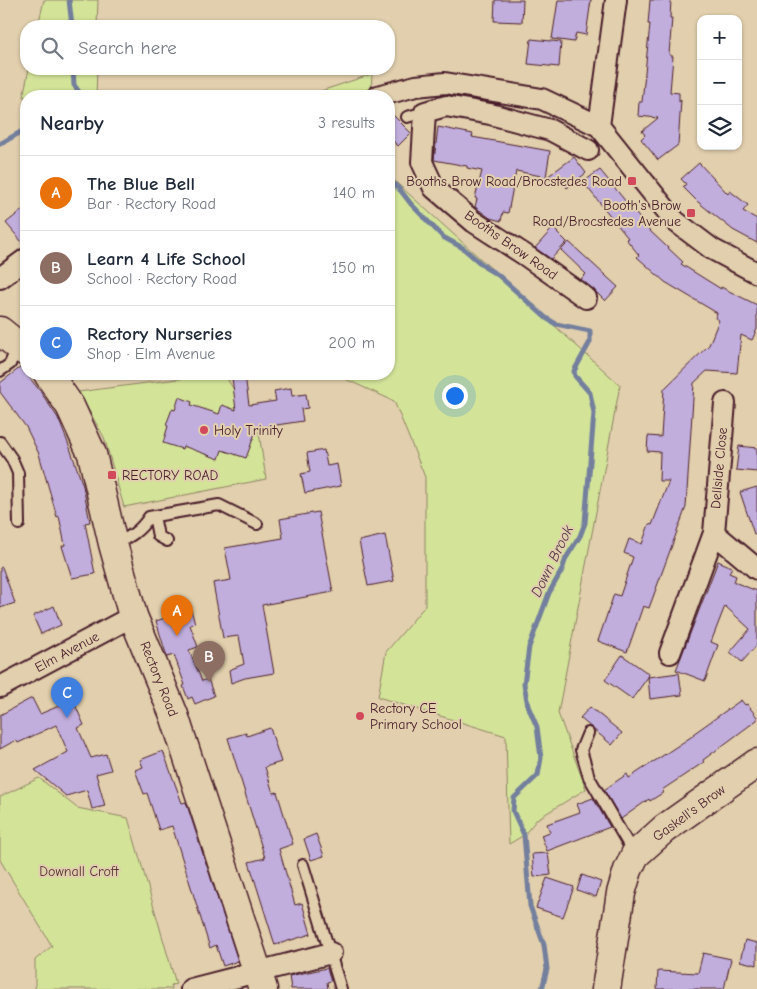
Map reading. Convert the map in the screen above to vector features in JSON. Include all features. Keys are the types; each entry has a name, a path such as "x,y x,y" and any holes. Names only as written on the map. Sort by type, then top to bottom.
{"street":[{"path":"599,126 616,0"},
{"path":"395,92 416,86 445,83 494,90 542,99 599,126 676,222 712,249 757,272"},
{"path":"490,114 494,90"},
{"name":"Booths Brow Road","path":"586,298 474,222 434,188 422,162 416,114 446,106 490,114 550,130 588,150"},
{"path":"0,278 20,263"},
{"name":"Rectory Road","path":"52,380 70,406 92,454 113,544 151,670 174,715 261,980"},
{"name":"Dellside Close","path":"670,653 714,533 725,403"},
{"path":"714,533 757,569"},
{"name":"Elm Avenue","path":"0,687 134,616"},
{"name":"Gaskell's Brow","path":"631,862 664,829 757,763"},
{"path":"606,989 622,893 631,862"},
{"path":"191,989 261,980 331,952"}],"lane":[{"path":"0,371 10,364 15,342"},
{"path":"0,442 12,459 18,473 19,524"},
{"path":"113,544 126,539 141,528 149,517 219,506 256,524"},
{"path":"154,516 158,536 167,541"},
{"path":"588,734 581,750 589,777 631,862"},
{"path":"303,865 341,989"}],"green space":[{"path":"44,0 98,0 97,20 39,20"},
{"path":"28,75 97,75 96,90 24,90"},
{"path":"369,75 372,75 371,90 324,90"},
{"path":"395,181 620,385 558,713 586,789 537,819 524,835 509,844 506,736 378,697 386,652 425,606 425,477 394,401 347,380 395,380"},
{"path":"170,380 228,380 243,404 257,420 266,479 124,507 104,437 78,392"},
{"name":"Downall Croft","path":"39,778 77,808 128,818 176,984 171,985 172,989 35,989 35,960 52,946 0,860 0,797"}],"building":[{"path":"495,0 523,0 522,22 494,21"},
{"path":"558,0 591,0 586,35 576,33 574,42 552,39"},
{"path":"650,0 671,0 670,18 672,18 669,54 673,56 670,92 679,93 679,102 681,100 678,145 658,160 641,139 645,135 642,131 658,118 638,116 639,102 642,102 650,24 648,24"},
{"path":"531,39 561,42 559,67 528,64"},
{"path":"395,117 411,133 398,146 395,143"},
{"path":"438,127 473,134 472,137 550,151 546,177 516,171 508,213 503,212 501,221 490,218 475,207 477,199 475,198 482,171 467,168 467,166 434,160"},
{"path":"574,157 586,173 567,188 561,179 547,177"},
{"path":"699,163 728,194 730,191 748,205 743,211 757,219 757,243 733,230 698,202 683,187 686,184 681,179"},
{"path":"600,170 650,231 683,262 681,264 721,289 721,287 757,305 757,329 752,340 741,335 737,373 707,371 694,383 686,507 649,608 643,606 627,652 598,641 614,594 620,596 633,557 624,553 629,539 642,544 649,524 652,525 669,481 659,481 660,452 647,451 648,436 661,437 664,389 709,345 719,320 715,318 717,313 665,282 637,257 639,255 626,239 628,238 583,182"},
{"path":"20,212 20,240 6,223"},
{"path":"553,228 567,242 551,259 535,248"},
{"path":"569,242 618,287 605,301 581,279 586,274 561,250"},
{"path":"20,368 20,380 31,380 58,418 83,486 90,522 85,523 95,574 72,578 62,546 65,545 59,516 57,517 39,454 26,427 0,392 0,383"},
{"name":"Holy Trinity","path":"232,380 246,380 249,405 276,401 274,391 291,388 292,396 306,394 308,408 301,409 303,421 257,428 246,458 222,450 219,459 183,446 182,449 163,443 168,426 166,425 172,409 175,410 179,397 192,402 191,405 219,414 222,405 236,410"},
{"path":"739,446 757,448 757,472 736,470"},
{"path":"324,450 327,466 337,464 341,486 305,493 301,474 310,472 307,453"},
{"path":"757,487 757,534 754,534 740,492"},
{"path":"318,512 333,592 262,605 274,673 245,678 231,683 229,670 244,664 239,636 223,638 213,583 231,580 225,548 283,538 280,519"},
{"path":"385,535 394,581 368,586 359,541"},
{"path":"718,561 732,567 729,573 736,576 734,582 757,591 757,645 742,662 730,652 750,629 725,606 711,642 718,645 705,681 676,670"},
{"path":"2,567 15,603 0,608 0,568"},
{"path":"54,606 61,625 41,634 33,616"},
{"path":"190,607 195,623 190,625 198,647 189,650 202,681 208,679 214,696 195,704 192,697 188,699 174,655 167,657 156,621 177,614 176,611"},
{"path":"622,655 649,674 632,699 605,680"},
{"path":"679,673 682,695 650,699 648,677"},
{"path":"32,698 40,714 73,700 84,725 78,728 91,758 106,754 111,770 96,774 105,806 92,809 87,790 66,796 35,770 68,752 56,725 18,743 16,740 0,749 0,715"},
{"path":"741,700 745,705 747,704 757,717 757,720 703,760 704,762 662,790 664,792 650,801 649,799 621,819 604,790 627,774 629,778 694,735"},
{"path":"590,707 622,733 612,745 580,718"},
{"path":"270,728 281,762 265,767 273,793 277,792 293,844 279,849 295,905 302,903 311,934 275,945 249,862 265,858 228,738 246,733 247,736"},
{"path":"163,751 182,803 186,802 238,961 223,966 216,945 210,948 172,826 159,830 147,793 144,794 135,770 143,767 140,760"},
{"path":"593,798 610,827 547,851 541,835 550,832 547,824 580,812 577,804"},
{"path":"316,834 324,856 311,860 304,839"},
{"path":"548,853 551,875 534,877 532,854"},
{"path":"582,875 601,882 596,897 577,890"},
{"path":"547,878 574,887 563,917 536,908"},
{"path":"745,940 757,943 757,965 740,961"},
{"path":"703,953 731,959 724,989 657,989 658,971 698,973"},
{"path":"327,968 331,981 327,982 328,989 291,989 289,976"}],"waterway":[{"path":"69,0 71,20"},
{"path":"73,75 74,85 78,90"},
{"name":"Down Brook","path":"0,144 20,132"},
{"name":"Down Brook","path":"395,185 443,237 463,248 486,268 498,275 546,318 556,324 590,331 590,342 574,371 575,376 590,393 594,413 585,523 549,593 529,647 524,684 528,706 537,727 541,758 538,775 514,798 513,811 524,835 530,906 544,945 547,969 542,989"}],"place":[{"name":"Booths Brow Road/Brocstedes Road","path":"632,181"},
{"name":"Booth's Brow Road/Brocstedes Avenue","path":"691,213"},
{"name":"Holy Trinity","path":"204,430"},
{"name":"RECTORY ROAD","path":"112,475"},
{"name":"The Blue Bell","path":"177,636"},
{"name":"Learn 4 Life School","path":"209,682"},
{"name":"Rectory CE Primary School","path":"360,716"},
{"name":"Rectory Nurseries","path":"67,718"}]}
